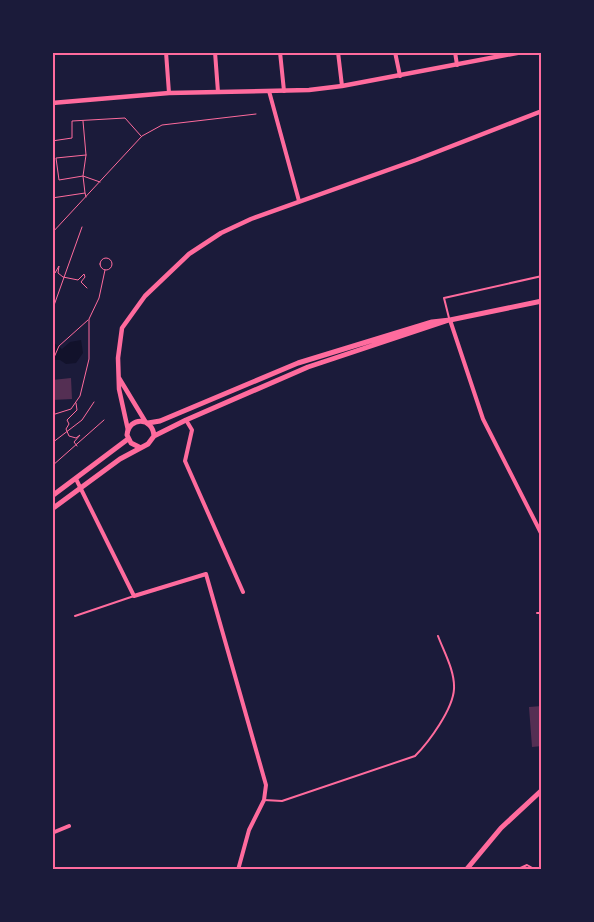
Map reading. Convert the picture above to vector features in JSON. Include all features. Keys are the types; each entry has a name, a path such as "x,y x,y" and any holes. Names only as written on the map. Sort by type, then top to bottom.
{"main road":[{"path":"128,439 128,430 134,422 160,421 298,363 432,322 542,301"},
{"path":"52,509 139,447 148,444 154,436 186,420 308,367 449,320"},
{"path":"147,422 152,426 154,436"},
{"path":"128,439 139,447"},
{"path":"52,496 128,439"},
{"path":"466,870 501,828 542,790"}],"street":[{"path":"166,52 169,93"},
{"path":"215,52 218,92"},
{"path":"280,52 284,91"},
{"path":"338,52 342,86"},
{"path":"395,52 400,76"},
{"path":"455,52 457,66"},
{"path":"52,103 169,93 284,91 342,86 457,66 522,52"},
{"path":"269,91 299,201"},
{"path":"128,430 119,389 118,358 122,328 130,314 164,276 188,254 221,233 299,201 416,160 542,111"},
{"path":"449,320 483,419 542,535"},
{"path":"119,378 147,422"},
{"path":"186,420 192,430 186,461 243,592"},
{"path":"76,479 134,596 206,574 266,785 264,800 249,830 238,870"},
{"path":"52,833 69,826"}],"lane":[{"path":"449,320 444,298 542,276"},
{"path":"75,616 134,596"},
{"path":"537,614 542,613"},
{"path":"264,800 282,801 416,756 430,741 444,717 454,689 448,661 438,636"},
{"path":"516,870 527,865 536,870"}],"path":[{"path":"52,233 141,137 162,125 256,114"},
{"path":"52,141 72,138 72,121 126,118 141,137"},
{"path":"83,120 86,154 84,176 86,198"},
{"path":"86,154 56,158 59,180 84,176 101,182"},
{"path":"52,198 85,193"},
{"path":"52,311 82,227"},
{"path":"53,362 59,346 89,318 99,298 105,270 111,265 111,261 106,258 101,260 100,264 105,270"},
{"path":"52,272 55,273 61,266 58,273 63,277 78,280 84,274 81,282 87,288"},
{"path":"52,415 71,409 80,396 89,359 89,318"},
{"path":"52,443 82,420 94,402"},
{"path":"66,432 70,424 67,420 77,410 76,403"},
{"path":"52,466 77,446 104,420"},
{"path":"66,432 73,438 80,436 74,442 77,446"}],"shaded area":[{"path":"81,340 83,353 76,363 66,364 60,360 53,360 53,342 62,349 70,342"}],"building":[{"path":"71,378 72,399 52,400 52,380"},
{"path":"542,706 542,746 532,747 529,707"}]}
